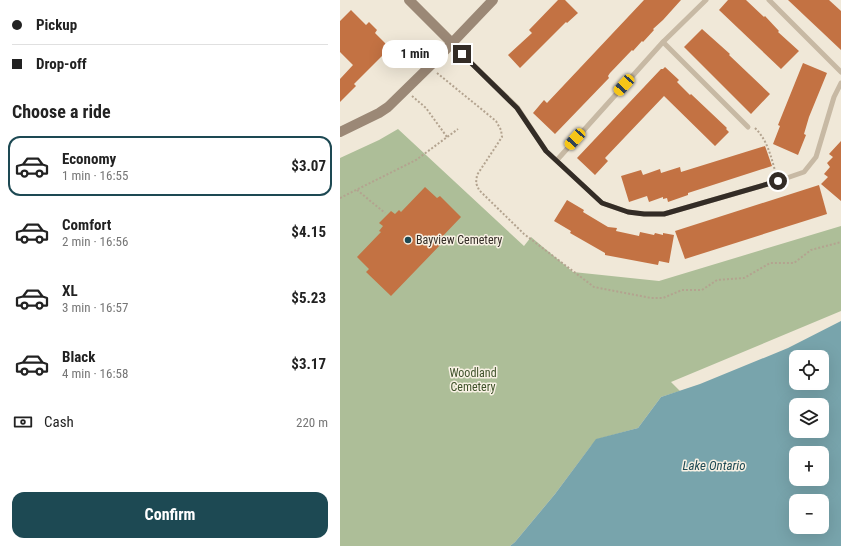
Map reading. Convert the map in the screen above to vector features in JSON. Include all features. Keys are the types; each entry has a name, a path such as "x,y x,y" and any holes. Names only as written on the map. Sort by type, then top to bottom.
{"street":[{"path":"409,0 452,42"},
{"path":"340,132 379,113 388,106 431,65 493,0"}],"lane":[{"path":"557,160 663,42 706,0"},
{"path":"769,0 841,72"},
{"path":"452,42 462,54 517,108 546,151 602,203 628,212 644,214 664,214 804,172 816,157 834,97 841,83"},
{"path":"663,42 748,127"}],"path":[{"path":"431,65 437,74 496,121 501,130 502,137 477,175 476,182 479,190 524,234 594,287 652,298 664,298 682,290 702,290 717,280 744,278 770,263 794,263 811,250 841,242"},
{"path":"406,90 426,108 447,137"},
{"path":"748,127 754,127 766,142 772,157 778,181"},
{"path":"340,198 416,160 458,129"},
{"path":"357,190 385,212"}],"green space":[{"name":"Woodland Cemetery","path":"398,129 524,246 531,237 573,272 659,281 841,226 841,311 671,382 680,391 661,397 638,428 598,439 591,446 555,494 510,546 340,546 340,158 379,140"}],"water":[{"name":"Lake Ontario","path":"841,321 841,546 510,546 555,494 596,439 638,428 661,397 700,384 788,348"}],"building":[{"path":"558,0 565,0 578,13 567,23 566,22 520,68 508,55 532,33 529,30"},
{"path":"644,0 681,0 653,29 654,30 643,42 642,41 633,51 632,50 610,73 608,76 609,78 555,134 533,113 544,100 547,103"},
{"path":"728,0 746,0 764,17 765,16 779,31 778,32 799,51 781,69 719,10"},
{"path":"788,0 829,0 841,11 841,50"},
{"path":"351,10 366,25 369,22 377,30 375,33 390,48 354,84 356,86 340,102 340,79 353,65 340,52 340,21"},
{"path":"702,29 730,54 729,55 770,94 751,114 684,47"},
{"path":"803,63 827,73 809,117 804,134 806,135 798,155 773,144 780,126 778,125"},
{"path":"665,67 679,80 677,82 727,128 726,129 729,132 715,146 664,96 605,158 608,161 595,175 577,158 661,69"},
{"path":"841,141 841,201 821,184 828,177 824,174 830,167 827,163 833,157 829,154"},
{"path":"765,146 772,166 688,193 688,195 668,202 667,198 663,199 663,197 649,202 647,196 629,202 621,176 641,170 643,175 660,169 661,173 680,167 681,172"},
{"path":"819,185 827,214 685,259 675,231"},
{"name":"Bayview Cemetery","path":"425,187 437,198 440,196 461,217 441,238 444,241 391,296 366,272 369,269 357,257 381,232 379,231 383,226 379,223 391,211 395,214 399,210 401,212"},
{"path":"567,200 584,210 583,212 608,227 617,228 616,231 639,236 640,232 654,235 655,233 663,235 663,233 674,235 669,263 659,261 658,265 605,255 605,253 570,233 571,231 554,221"}],"place":[{"name":"Bayview Cemetery","path":"408,240"}],"route":[{"path":"462,54 517,108 546,151 602,203 628,212 664,214 778,181"}]}
